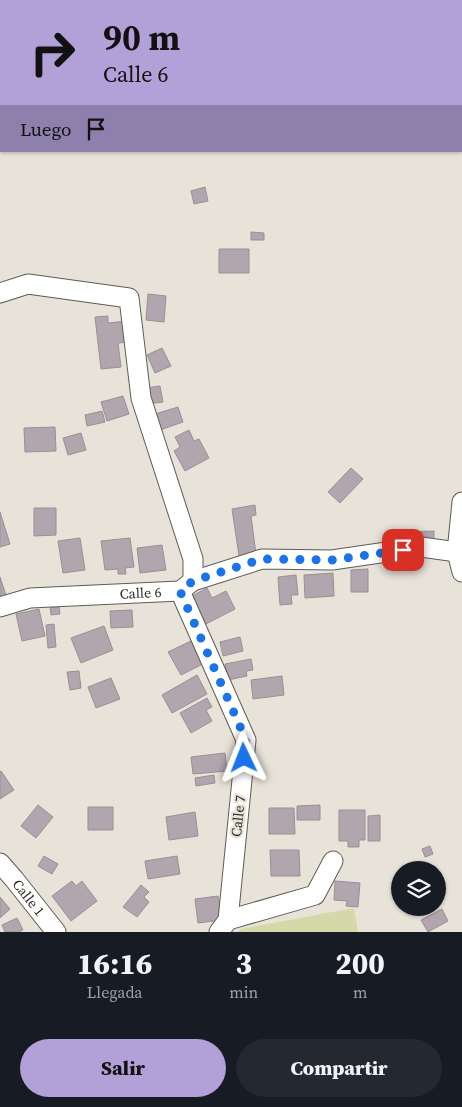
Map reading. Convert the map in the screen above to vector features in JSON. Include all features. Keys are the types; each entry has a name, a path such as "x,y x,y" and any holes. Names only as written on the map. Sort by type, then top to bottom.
{"street":[{"path":"0,293 28,284 129,298 141,398 193,559 187,586"},
{"path":"462,502 457,552 462,572"},
{"name":"Calle 6","path":"0,607 30,598 187,586 262,559 332,560 421,548 457,552"},
{"name":"Calle 7","path":"187,586 246,740 223,926"},
{"path":"223,926 315,895 333,861"},
{"name":"Calle 1","path":"0,863 56,932"}],"green space":[{"path":"354,908 358,932 238,932 241,929"}],"building":[{"path":"205,187 208,201 194,204 191,191"},
{"path":"251,232 264,233 264,240 251,240"},
{"path":"219,249 249,249 249,273 219,273"},
{"path":"148,294 166,296 164,322 146,320"},
{"path":"108,316 108,323 127,321 129,342 118,343 121,367 101,369 95,317"},
{"path":"162,348 171,366 155,373 147,355"},
{"path":"160,386 163,402 148,404 145,388"},
{"path":"123,396 129,414 107,421 101,402"},
{"path":"178,407 183,422 157,431 152,415"},
{"path":"102,411 105,422 87,426 85,415"},
{"path":"55,427 56,451 25,452 24,428"},
{"path":"189,430 194,441 199,439 209,458 185,471 174,451 180,447 175,437"},
{"path":"81,433 86,450 68,455 63,438"},
{"path":"351,468 363,479 340,503 328,492"},
{"path":"255,505 256,515 251,516 256,554 239,556 232,509"},
{"path":"34,508 56,508 56,535 34,536"},
{"path":"0,512 10,544 0,547"},
{"path":"434,531 434,543 407,544 406,532"},
{"path":"80,538 85,570 63,573 58,541"},
{"path":"130,538 134,567 125,568 126,574 118,574 118,569 105,570 101,541"},
{"path":"162,545 166,570 140,573 137,548"},
{"path":"368,569 368,592 351,592 351,570"},
{"path":"333,573 334,596 305,598 304,575"},
{"path":"296,575 298,595 291,595 292,604 280,605 278,577"},
{"path":"0,577 6,595 0,597"},
{"path":"207,588 212,598 226,591 235,609 204,625 190,597"},
{"path":"50,607 59,607 60,614 51,615"},
{"path":"39,609 45,636 22,641 16,614"},
{"path":"132,610 133,627 111,628 110,611"},
{"path":"54,624 56,647 48,648 46,625"},
{"path":"104,626 113,650 81,663 71,638"},
{"path":"240,637 243,651 223,656 220,642"},
{"path":"193,640 205,663 181,675 168,652"},
{"path":"251,659 253,670 246,671 247,676 228,680 225,664"},
{"path":"79,671 81,688 70,690 67,672"},
{"path":"197,675 207,694 172,713 162,695"},
{"path":"282,676 284,695 253,699 251,680"},
{"path":"111,678 120,699 96,708 88,687"},
{"path":"207,698 212,707 206,710 212,721 191,733 180,713"},
{"path":"225,753 227,771 193,774 191,757"},
{"path":"0,772 14,790 0,799"},
{"path":"214,775 215,783 196,786 195,778"},
{"path":"38,805 53,817 36,838 21,826"},
{"path":"320,805 320,820 297,820 297,806"},
{"path":"88,807 113,807 113,830 88,830"},
{"path":"269,808 294,808 295,834 269,834"},
{"path":"339,810 365,810 365,840 359,840 359,847 348,847 348,841 339,841"},
{"path":"195,812 198,836 169,840 166,817"},
{"path":"380,815 380,841 368,841 368,816"},
{"path":"430,846 433,854 425,857 422,849"},
{"path":"270,850 299,850 300,876 271,876"},
{"path":"44,856 58,864 52,874 38,866"},
{"path":"177,856 180,874 148,879 145,861"},
{"path":"72,881 76,886 82,881 97,901 71,921 52,896"},
{"path":"335,881 360,883 358,907 346,906 347,901 334,900"},
{"path":"141,885 149,892 144,897 149,902 137,917 123,907"},
{"path":"218,896 222,920 198,923 195,899"},
{"path":"0,897 10,909 0,918"},
{"path":"429,916 446,916 448,921 428,932 421,920"},
{"path":"17,918 23,930 19,932 5,932 2,925"}],"route":[{"path":"244,758 246,740 180,591 193,581 262,559 332,560 403,550"}]}
